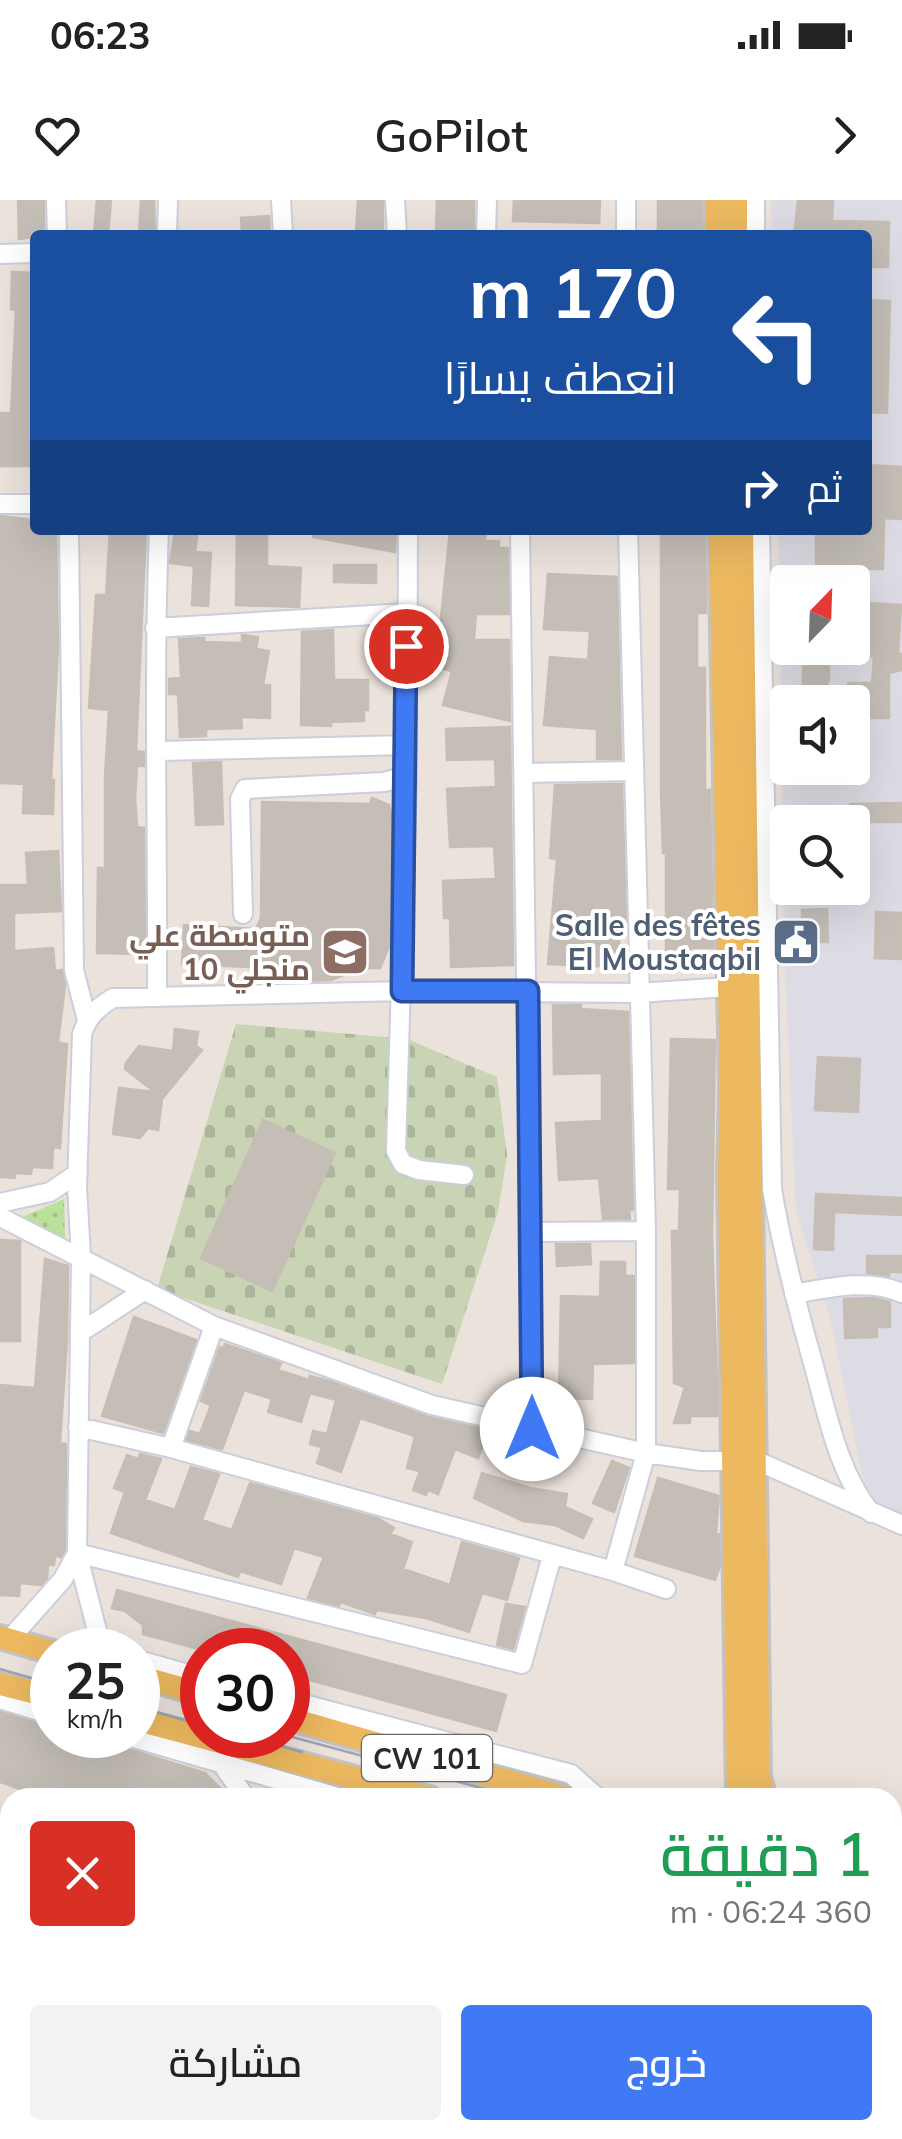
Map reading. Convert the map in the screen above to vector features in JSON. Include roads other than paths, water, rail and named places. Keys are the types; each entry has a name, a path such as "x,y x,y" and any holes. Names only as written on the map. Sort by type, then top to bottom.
{"main road":[{"path":"716,200 716,230"},
{"path":"736,200 736,230"},
{"path":"720,535 728,987 762,1788"},
{"path":"733,1788 745,1461 742,535"},
{"path":"5,1638 30,1645"},
{"path":"0,1684 30,1692"},
{"name":"CW 101","path":"310,1724 532,1788"},
{"path":"160,1726 393,1788"}],"street":[{"path":"56,200 58,230"},
{"path":"167,230 168,200"},
{"path":"281,200 283,230"},
{"path":"395,200 396,230"},
{"path":"486,230 487,200"},
{"path":"626,200 626,230"},
{"path":"755,200 755,230"},
{"path":"0,254 30,253"},
{"path":"0,504 30,504"},
{"path":"70,535 74,970 86,1020 82,1034 78,1173 81,1257 77,1552 96,1628"},
{"path":"157,996 155,628 159,535"},
{"path":"408,535 407,776 396,1150 403,1164 419,1170 464,1175"},
{"path":"520,535 532,1429"},
{"path":"613,1571 646,1453 646,1231 628,535"},
{"path":"760,535 770,1172 794,1294 830,1424 853,1486 871,1513"},
{"path":"155,628 406,613"},
{"path":"158,751 407,745"},
{"path":"525,773 632,771"},
{"path":"242,914 240,799 246,789 384,782 407,776"},
{"path":"86,1020 113,998 402,991 638,994 728,987"},
{"path":"0,1203 50,1192 78,1173"},
{"path":"0,1217 214,1326 432,1405 646,1453 745,1461 902,1525"},
{"path":"531,1232 646,1231"},
{"path":"794,1294 886,1286 902,1294"},
{"path":"80,1332 145,1290"},
{"path":"171,1448 214,1326"},
{"path":"78,1427 171,1448 666,1589"},
{"path":"77,1552 522,1664 552,1556"},
{"path":"5,1638 63,1579 77,1552"},
{"path":"0,1700 30,1708"},
{"path":"310,1706 570,1774 586,1788"},
{"path":"160,1745 307,1788"},
{"path":"220,1762 239,1788"}],"tram line":[{"path":"0,1669 30,1678"},
{"path":"160,1713 180,1719"},
{"path":"310,1742 481,1788"}],"place":[{"name":"Salle des fêtes El Moustaqbil","path":"796,942"},
{"name":"متوسطة علي منجلي 10","path":"345,952"}]}
